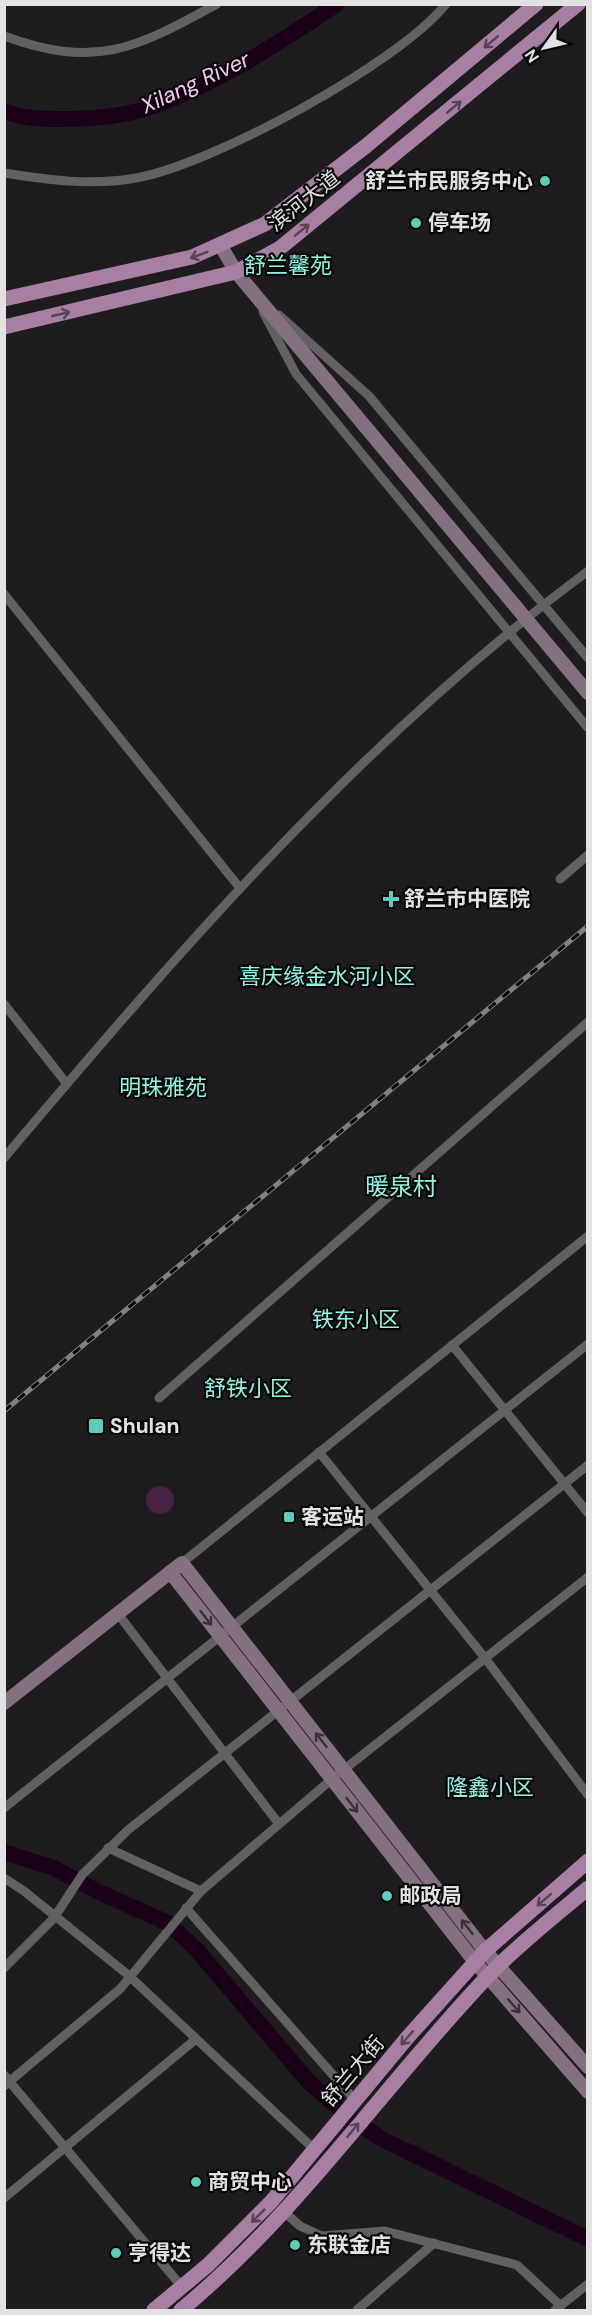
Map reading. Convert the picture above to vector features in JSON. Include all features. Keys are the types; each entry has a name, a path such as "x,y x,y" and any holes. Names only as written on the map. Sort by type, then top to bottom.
{"main road":[{"name":"滨河大道","path":"4,299 192,257 221,246 265,224 366,146 536,4"},
{"name":"滨河大道","path":"4,327 236,272 280,248 578,4"},
{"name":"舒兰大街","path":"154,2310 182,2287 271,2202 480,1956 588,1861"},
{"name":"舒兰大街","path":"189,2308 284,2212 370,2110 493,1971 588,1888"}],"street":[{"path":"4,36 57,52 78,54 115,51 161,35 218,4"},
{"path":"4,173 82,183 134,179 190,162 309,102 376,62 415,36 446,4"},
{"path":"221,246 236,272 588,693"},
{"path":"252,291 369,396 588,658"},
{"path":"252,291 296,374 588,728"},
{"path":"4,1158 134,1004 239,887 442,687 542,604 588,571"},
{"path":"4,594 239,887"},
{"path":"560,879 588,855"},
{"path":"4,1004 67,1084"},
{"path":"159,1398 588,1022"},
{"path":"4,1703 182,1563 588,1236"},
{"path":"4,1808 588,1344"},
{"path":"452,1345 588,1514"},
{"path":"320,1452 485,1658 588,1795"},
{"path":"4,1968 55,1916 82,1875 108,1848 224,1752 588,1465"},
{"path":"182,1563 344,1769 480,1956"},
{"path":"170,1572 332,1779 493,1971 588,2092"},
{"path":"182,2287 66,2147 6,2081 120,1989 201,1891 344,1769 588,1577"},
{"path":"118,1614 279,1824"},
{"path":"108,1848 201,1891"},
{"path":"4,1878 130,1977 196,2039 319,2145"},
{"path":"185,1909 355,2101"},
{"path":"493,1971 588,2067"},
{"path":"4,2198 196,2039"},
{"path":"284,2212 300,2226 322,2236 385,2231 517,2265 558,2308 588,2284"},
{"path":"357,2310 434,2243"}],"shaded area":[{"path":"160,1486 170,1490 174,1500 170,1510 160,1514 150,1510 146,1500 150,1490"}],"waterway":[{"name":"Xilang River","path":"4,111 33,118 73,119 115,116 144,109 219,77 268,49 337,4"},
{"path":"4,1852 54,1868 97,1891 168,1923 196,1949 308,2081 350,2118 382,2139 588,2239"}],"railway":[{"path":"4,1411 588,926"}],"place":[{"name":"舒兰市民服务中心","path":"545,181"},
{"name":"停车场","path":"416,223"},
{"name":"舒兰市中医院","path":"391,899"},
{"name":"Shulan","path":"96,1426"},
{"name":"客运站","path":"289,1517"},
{"name":"邮政局","path":"387,1896"},
{"name":"商贸中心","path":"196,2182"},
{"name":"东联金店","path":"295,2245"},
{"name":"亨得达","path":"116,2253"}],"district":[{"name":"舒兰馨苑","path":"288,265"},
{"name":"喜庆缘金水河小区","path":"327,976"},
{"name":"明珠雅苑","path":"163,1087"},
{"name":"暖泉村","path":"401,1187"},
{"name":"铁东小区","path":"356,1319"},
{"name":"舒铁小区","path":"248,1388"},
{"name":"隆鑫小区","path":"490,1787"}]}
